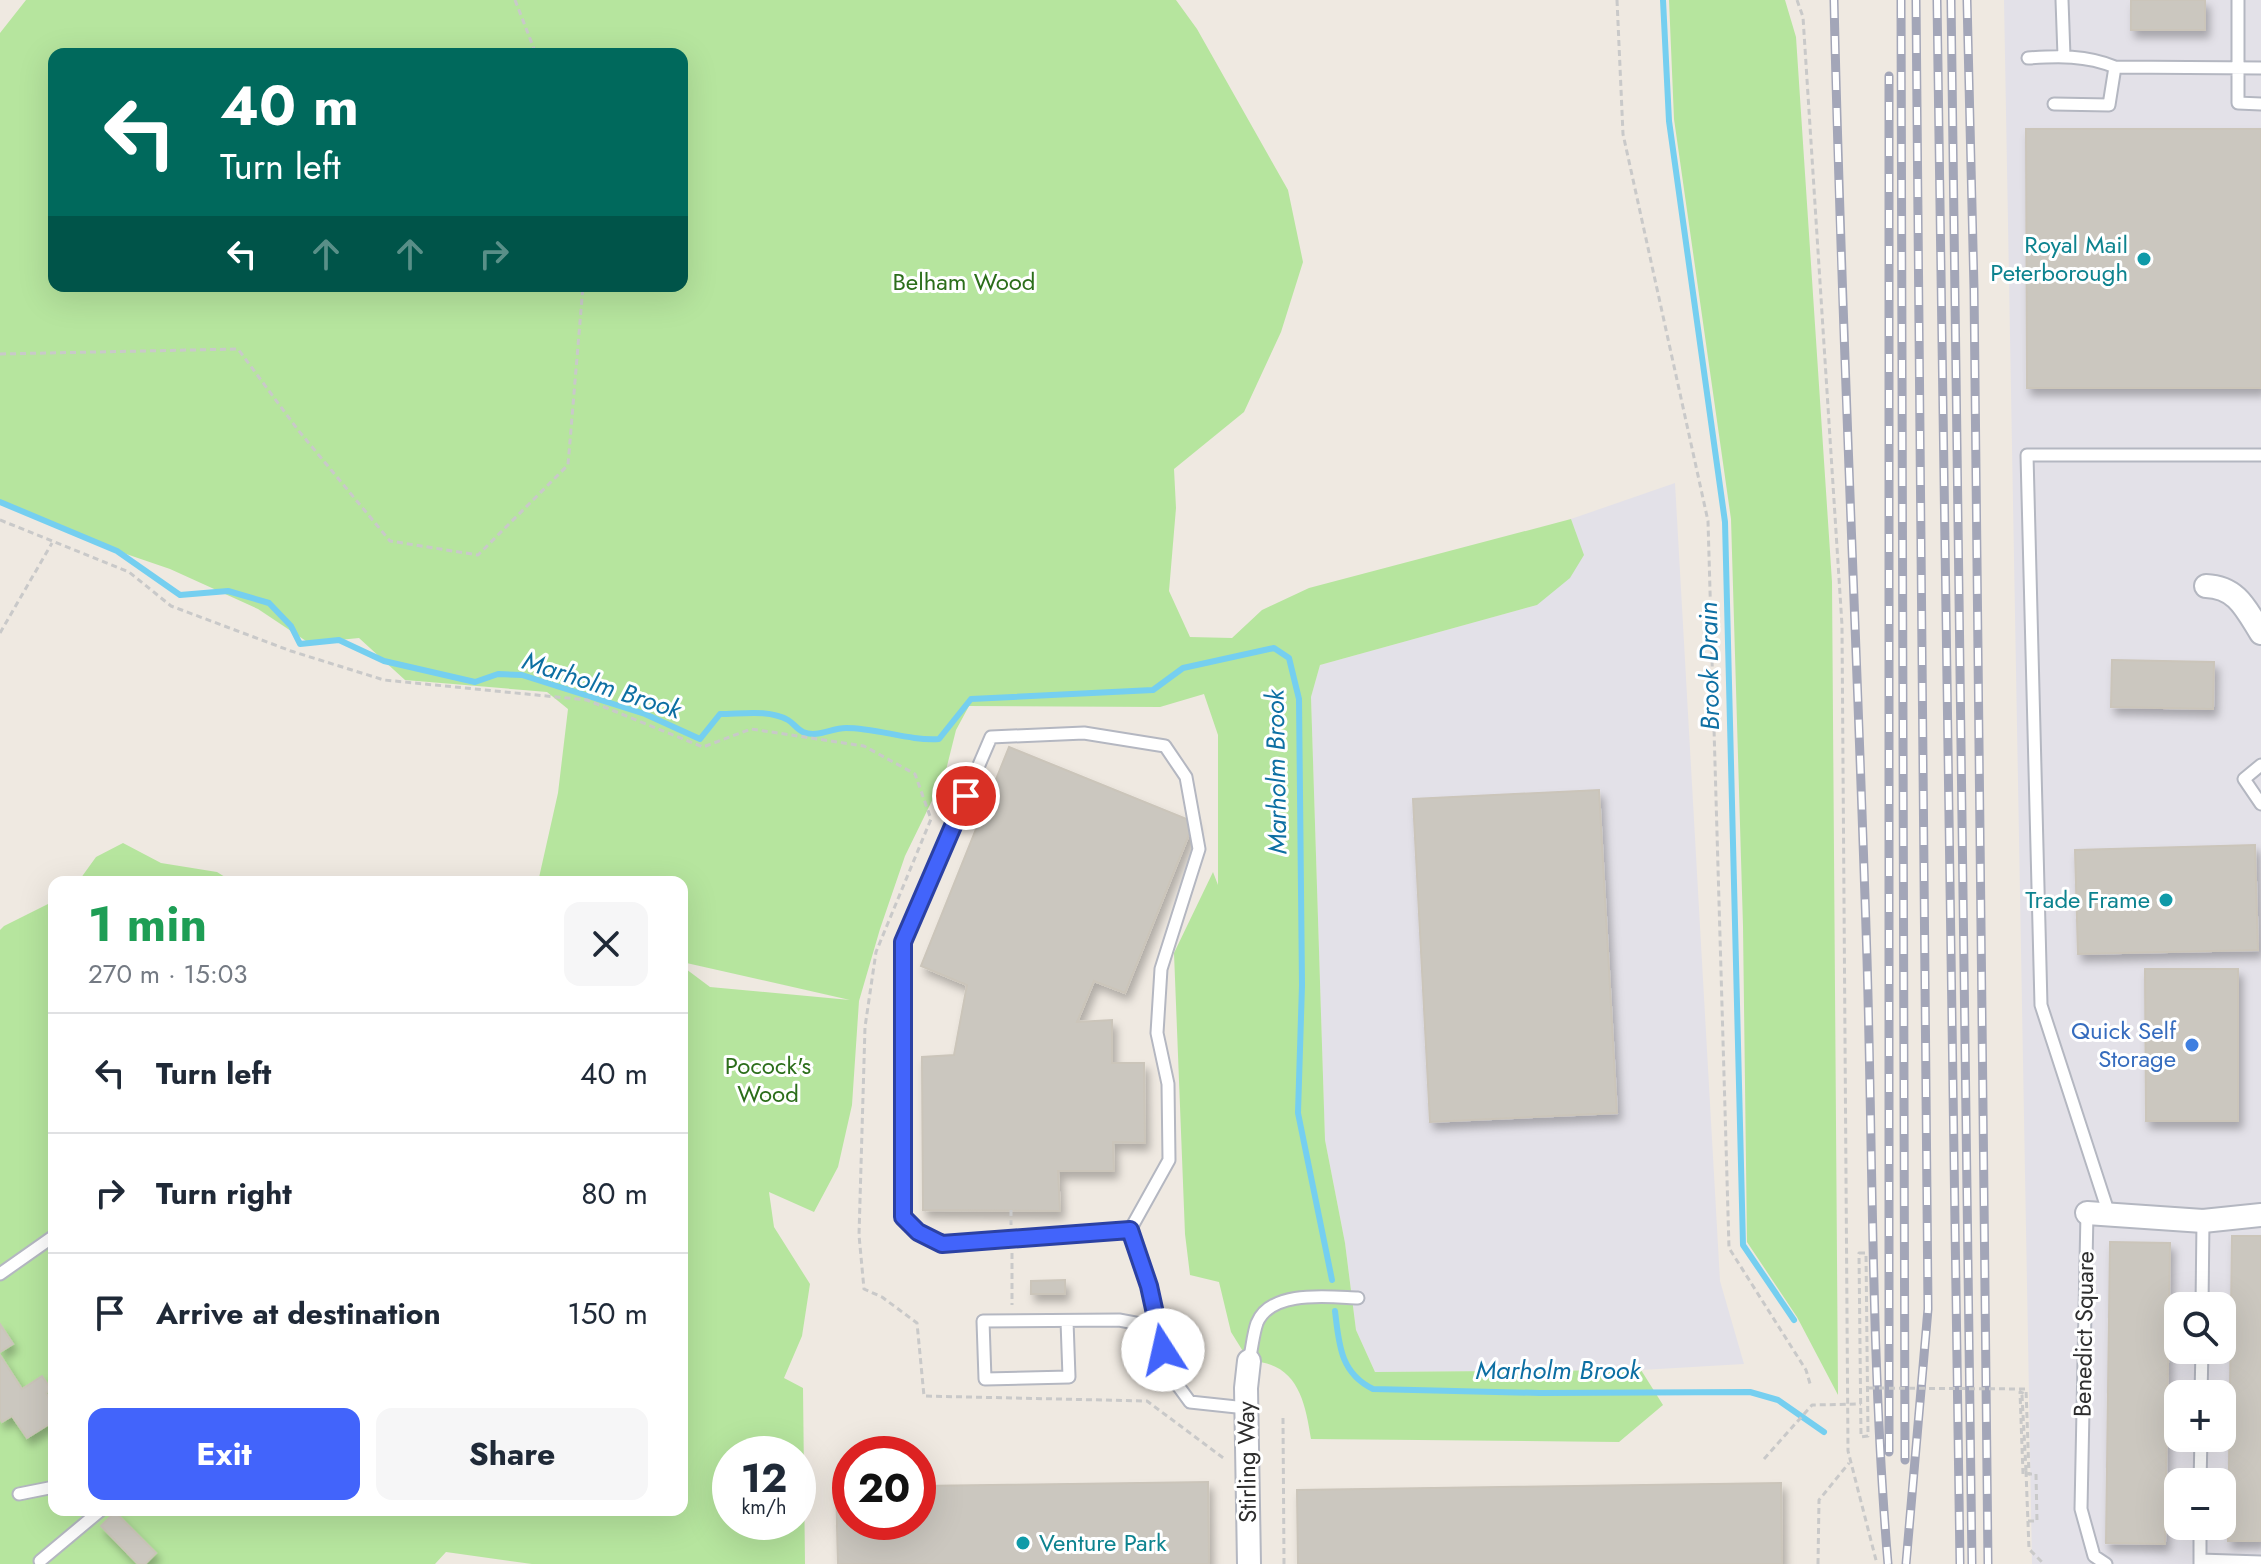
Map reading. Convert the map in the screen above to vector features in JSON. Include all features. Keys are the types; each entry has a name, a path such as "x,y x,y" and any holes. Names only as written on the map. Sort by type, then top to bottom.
{"street":[{"path":"2206,586 2223,587 2240,600 2261,633"},
{"path":"2098,1213 2203,1221 2261,1215"},
{"name":"Stirling Way","path":"1249,1361 1246,1408 1249,1564"}],"lane":[{"path":"2062,0 2064,56"},
{"path":"2238,0 2238,103 2261,104"},
{"path":"2028,58 2064,56 2098,60 2115,67 2261,68"},
{"path":"2054,104 2109,105 2115,67"},
{"name":"Benedict Square","path":"2106,1564 2094,1556 2081,1509 2098,1213 2041,1005 2027,455 2261,455"},
{"path":"1130,1230 942,1244 918,1232 903,1217 903,942 991,737 1084,733 1165,746 1186,777 1199,849 1161,969 1157,1033 1168,1084 1169,1160 1130,1230 1153,1297 1168,1372 1190,1402 1246,1408"},
{"path":"2261,765 2244,779 2261,804"},
{"path":"2202,1292 2203,1221"},
{"path":"0,1274 48,1240"},
{"path":"1249,1361 1258,1320 1277,1304 1310,1296 1358,1298"},
{"path":"1067,1321 1069,1377 985,1379 983,1321 1119,1320 1157,1327"},
{"path":"19,1494 48,1488"},
{"path":"40,1561 94,1516"},
{"path":"2200,1540 2200,1562 2261,1562"}],"path":[{"path":"515,0 534,48"},
{"path":"1617,0 1623,134 1708,521 1729,1248 1806,1370 1811,1387"},
{"path":"1797,0 1803,17 1842,625 1845,1404 1849,1463 1877,1564"},
{"path":"0,354 238,349 298,430 390,541 478,555 568,465 582,292"},
{"path":"0,520 129,572 171,606 291,651 384,680 587,700 703,747 751,729 864,746 915,774 931,819 876,952 865,1027 859,1235 864,1289 882,1297 917,1323 924,1396 1147,1401 1214,1453 1248,1472"},
{"path":"0,633 52,543"},
{"path":"1011,1210 1012,1321"},
{"path":"1859,1253 1866,1253 1869,1388 1868,1436 1861,1437 1859,1253"},
{"path":"1869,1388 2026,1389 2026,1473"},
{"path":"2026,1473 2023,1460 2022,1447 2021,1406 2020,1392 2025,1392 2027,1473 2021,1473 2019,1394 2024,1395 2026,1473 2028,1521 2029,1549 2044,1564"},
{"path":"1764,1459 1812,1405 1861,1404"},
{"path":"1283,1418 1284,1564"},
{"path":"1818,1564 1819,1500 1849,1463"},
{"path":"2026,1473 2036,1474 2037,1490 2037,1521 2028,1521"}],"shaded area":[{"path":"2004,0 2261,0 2261,1564 2032,1564"},
{"path":"1675,483 1720,1281 1744,1364 1641,1370 1375,1372 1356,1330 1345,1243 1325,1140 1311,697 1320,665 1537,605 1576,533 1571,519"}],"green space":[{"name":"Belham Wood","path":"26,0 1176,0 1197,29 1288,190 1303,262 1281,332 1244,412 1174,469 1176,508 1169,591 1190,637 1232,638 1262,610 1309,588 1571,519 1584,555 1570,578 1537,605 1320,665 1311,697 1325,1140 1345,1243 1356,1330 1375,1372 1641,1370 1663,1405 1619,1442 1311,1439 1306,1410 1296,1386 1278,1368 1249,1361 1231,1332 1219,1282 1190,1275 1185,1234 1174,953 1213,872 1218,885 1218,735 1204,694 1160,707 969,706 956,730 945,774 905,856 859,1001 852,1105 838,1167 814,1212 769,1192 774,1227 810,1284 802,1336 784,1378 803,1388 804,1436 712,1436 712,1540 805,1540 805,1564 532,1564 446,1552 435,1564 0,1564 0,930 4,926 48,904 48,1516 688,1516 688,970 710,987 850,1000 688,963 688,876 539,876 558,793 568,709 547,692 405,680 359,638 309,643 258,609 170,569 94,543 0,502 0,33"},
{"path":"1669,0 1785,0 1796,37 1832,582 1838,1395 1797,1317 1747,1242 1743,926 1731,519 1674,119"},
{"path":"123,843 161,863 217,872 223,876 82,876 96,857"}],"building":[{"path":"2131,0 2205,0 2205,30 2131,30"},
{"name":"Royal Mail Peterborough","path":"2026,129 2261,129 2261,388 2027,388"},
{"path":"2112,660 2214,662 2213,709 2111,707"},
{"path":"1009,747 1194,822 1125,993 1094,981 1077,1022 1112,1020 1112,1063 1144,1063 1145,1143 1113,1142 1114,1171 1058,1171 1060,1211 923,1210 922,1057 954,1055 967,985 921,966"},
{"path":"1599,790 1617,1113 1430,1122 1413,799"},
{"name":"Trade Frame","path":"2255,845 2258,950 2078,954 2075,850"},
{"name":"Quick Self Storage","path":"2145,969 2238,969 2238,1121 2146,1121"},
{"path":"2232,1236 2261,1236 2261,1541 2228,1541 2236,1540 2236,1468 2229,1468 2229,1452 2236,1452 2236,1380 2230,1380 2230,1364 2236,1364 2236,1292 2231,1292"},
{"path":"2110,1242 2170,1243 2169,1292 2164,1292 2164,1364 2168,1364 2168,1380 2164,1380 2165,1544 2106,1543"},
{"path":"1065,1280 1065,1294 1031,1294 1031,1281"},
{"path":"0,1324 13,1344 0,1352"},
{"path":"0,1355 22,1389 42,1376 48,1385 48,1425 27,1438 12,1416 2,1422"},
{"name":"Venture Park","path":"1208,1482 1209,1564 838,1564 837,1540 936,1540 936,1486"},
{"path":"1781,1483 1782,1564 1298,1564 1297,1490"},
{"path":"111,1516 119,1516 156,1553 145,1564 138,1564 101,1526"}],"waterway":[{"name":"Brook Drain","path":"1663,0 1669,121 1725,522 1743,1245 1794,1320"},
{"name":"Marholm Brook","path":"0,502 117,551 180,595 228,591 269,603 291,626 300,644 339,640 384,661 475,682 498,674 522,675 645,714 700,739 720,714 755,713 780,717 808,734 846,728 939,739 971,699 1153,690 1183,668 1274,648 1289,658 1299,699 1302,985 1298,1113 1332,1280"},
{"name":"Marholm Brook","path":"1335,1311 1343,1356 1354,1375 1373,1389 1540,1393 1750,1392 1778,1400 1824,1432"}],"railway":[{"path":"1834,0 1867,959 1875,1338 1888,1564"},
{"path":"1901,0 1905,1460"},
{"path":"1906,1564 1928,1309 1916,0"},
{"path":"1937,0 1960,1564"},
{"path":"1951,0 1972,1564"},
{"path":"1967,0 1974,289 1988,1564"},
{"path":"1889,76 1889,1452"}],"place":[{"name":"Royal Mail Peterborough","path":"2144,259"},
{"name":"Trade Frame","path":"2166,900"},
{"name":"Quick Self Storage","path":"2192,1045"},
{"name":"Venture Park","path":"1023,1543"}],"route":[{"path":"966,796 903,942 903,1217 918,1232 942,1244 1130,1230 1141,1254 1163,1350"}],"park label":[{"name":"Pocock's Wood","path":"768,1080"}]}
